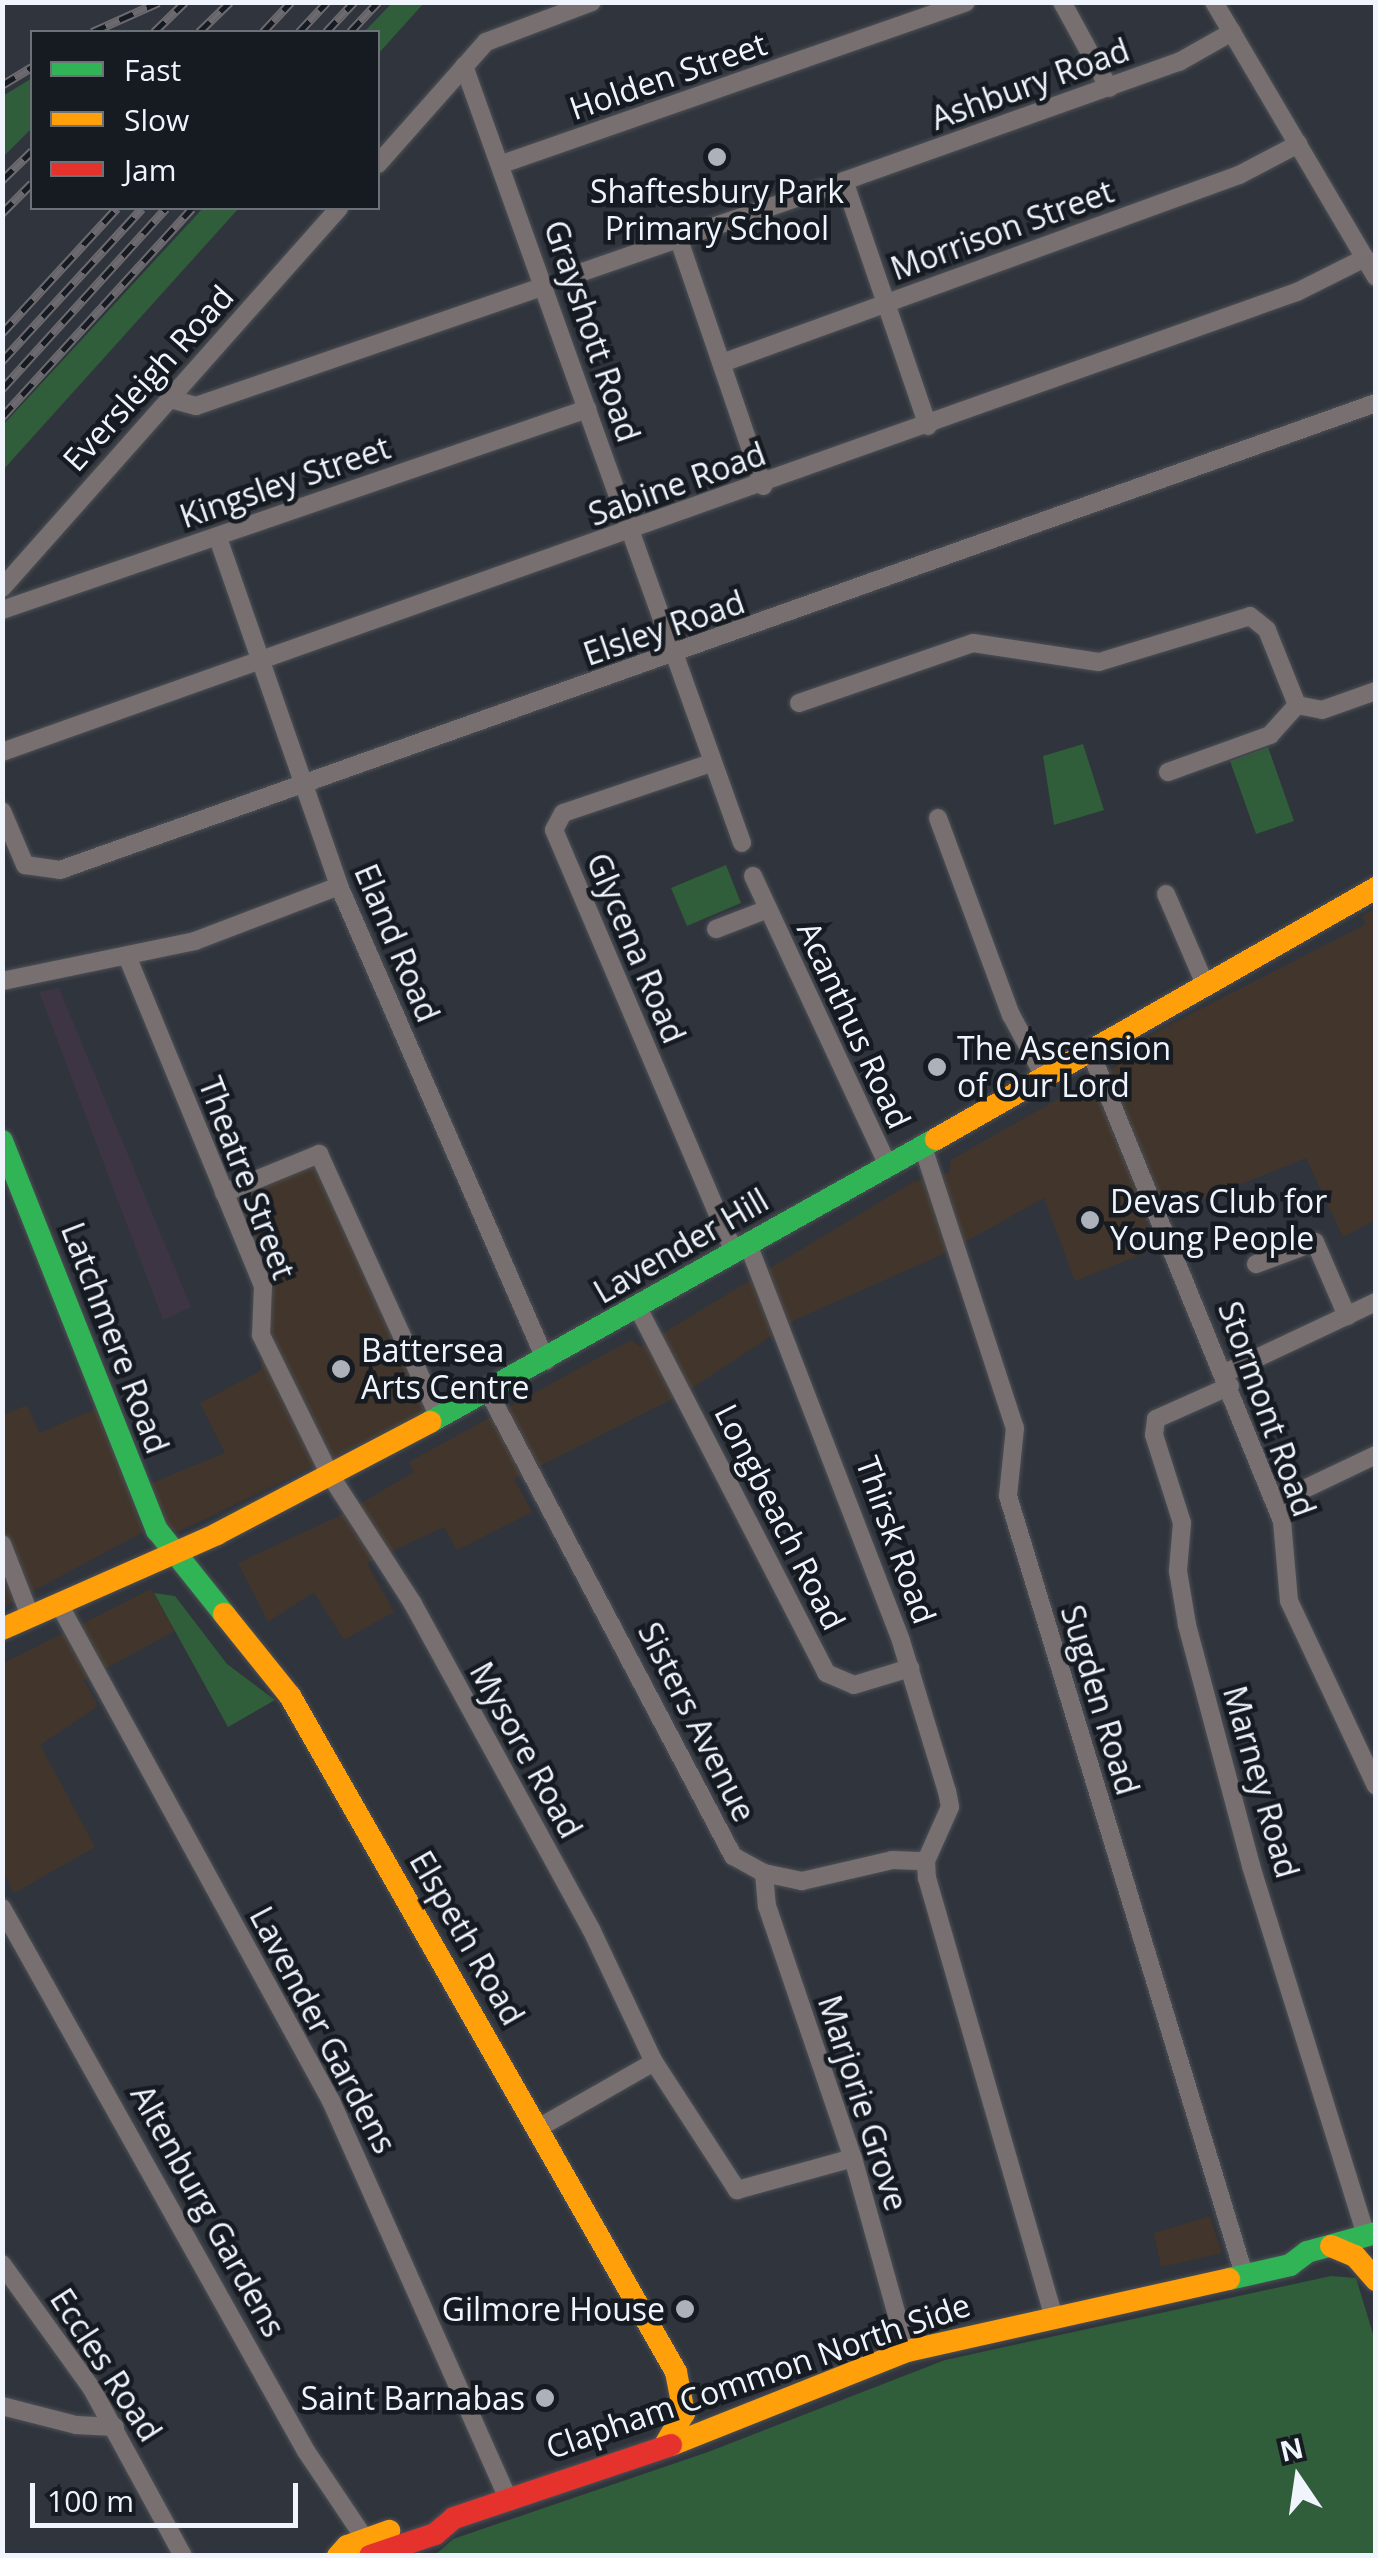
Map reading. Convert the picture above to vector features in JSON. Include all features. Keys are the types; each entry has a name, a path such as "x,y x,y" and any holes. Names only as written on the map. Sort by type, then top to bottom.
{"main road":[{"name":"Lavender Hill","path":"2,1629 179,1551 546,1361 1376,888"},
{"name":"Latchmere Road","path":"2,1141 13,1195 142,1498 157,1530 179,1551"},
{"name":"Elspeth Road","path":"179,1551 290,1696 676,2372 708,2404 742,2415"},
{"name":"Clapham Common North Side","path":"338,2556 377,2551 508,2498 664,2446 907,2351 1052,2314 1290,2265 1307,2252 1331,2246 1368,2243"},
{"path":"1290,2265 1308,2268 1368,2243 1376,2280"},
{"name":"Elspeth Road","path":"664,2446 684,2413 676,2372"}],"street":[{"path":"380,162 464,66 506,30 592,2"},
{"name":"Holden Street","path":"502,164 966,2"},
{"path":"1062,2 1110,88"},
{"path":"1214,2 1376,277"},
{"name":"Ashbury Road","path":"886,304 844,181 1178,62 1232,32"},
{"name":"Grayshott Road","path":"464,66 502,164 672,658 742,843"},
{"name":"Morrison Street","path":"722,362 1239,175 1298,144"},
{"path":"568,277 822,189"},
{"name":"Eversleigh Road","path":"2,588 337,210"},
{"path":"679,240 763,486"},
{"name":"Sabine Road","path":"2,752 763,486 1297,292 1364,258"},
{"path":"170,399 196,406 544,286"},
{"path":"886,304 928,426"},
{"name":"Elsley Road","path":"2,811 22,861 48,872 672,658 1376,403"},
{"name":"Kingsley Street","path":"2,610 587,409"},
{"name":"Eland Road","path":"218,538 339,886 546,1361"},
{"path":"800,703 973,643 1099,662 1250,616 1267,630 1296,705"},
{"path":"1296,705 1322,710 1376,691"},
{"path":"1168,772 1270,736 1296,705"},
{"name":"Glycena Road","path":"711,763 563,812 554,830 741,1248"},
{"path":"938,818 1011,1016 1045,1078"},
{"name":"Acanthus Road","path":"753,876 887,1164"},
{"path":"2,982 194,941 339,886"},
{"path":"1166,894 1205,984"},
{"name":"Acanthus Road","path":"716,929 768,909"},
{"name":"Theatre Street","path":"127,956 263,1286 261,1335 330,1475"},
{"name":"Stormont Road","path":"1091,1053 1228,1380 1275,1503 1289,1602 1376,1786"},
{"name":"Sugden Road","path":"922,1144 1015,1428 1008,1496 1244,2274"},
{"path":"224,1193 319,1154 438,1415"},
{"path":"1256,1264 1315,1242 1346,1316"},
{"name":"Thirsk Road","path":"741,1248 910,1668 950,1808 926,1862"},
{"name":"Marney Road","path":"1368,2243 1251,1866 1196,1662 1180,1591 1182,1523 1154,1435 1156,1419 1163,1414 1376,1302"},
{"name":"Longbeach Road","path":"638,1308 826,1672 854,1685 910,1668"},
{"name":"Sisters Avenue","path":"488,1391 548,1495 723,1844 764,1874"},
{"path":"1275,1503 1376,1455"},
{"name":"Mysore Road","path":"330,1475 359,1514 591,1928 654,2062 738,2190 853,2158"},
{"path":"2,1544 30,1616"},
{"name":"Lavender Gardens","path":"59,1604 331,2100 508,2498"},
{"path":"764,1874 802,1881 892,1860 926,1862 1052,2314"},
{"name":"Marjorie Grove","path":"764,1874 767,1906 853,2158 907,2351"},
{"name":"Altenburg Gardens","path":"2,1908 306,2451 377,2551"},
{"path":"540,2128 654,2062"},
{"name":"Eccles Road","path":"2,2264 115,2427 182,2556"},
{"path":"2,2406 76,2426 115,2427"}],"shaded area":[{"path":"1375,909 1375,1220 1343,1237 1306,1158 1146,1222 1155,1249 1075,1281 1044,1198 941,1255 797,1319 686,1392 514,1479 532,1512 457,1550 444,1527 367,1563 394,1612 344,1640 314,1592 268,1622 238,1563 341,1515 414,1472 409,1462 631,1340 640,1347 913,1182 949,1173 951,1160 1116,1066 1114,1060 1158,1031 1366,924 1362,916"},
{"path":"59,988 191,1307 163,1320 39,992"},
{"path":"308,1165 319,1169 426,1412 178,1532 161,1525 147,1485 225,1453 200,1403 260,1371 264,1351 268,1315 232,1201 237,1192"},
{"path":"27,1405 39,1433 100,1407 143,1532 3,1607 3,1415"},
{"path":"151,1589 175,1631 84,1680 98,1706 40,1745 95,1847 14,1893 3,1871 2,1664"},
{"path":"1210,2216 1222,2253 1161,2267 1154,2233"}],"green space":[{"path":"392,3 424,3 380,52 380,30 366,30"},
{"path":"30,79 30,130 3,157 3,96"},
{"path":"201,210 237,210 3,470 3,425"},
{"path":"1083,744 1104,810 1054,825 1043,756"},
{"path":"1268,747 1294,821 1256,834 1230,761"},
{"path":"726,865 741,903 687,926 671,888"},
{"path":"154,1593 175,1596 227,1664 275,1700 228,1727"},
{"path":"1331,2276 1356,2278 1376,2344 1375,2555 434,2556 453,2539 708,2452 945,2360"}],"railway":[{"path":"96,30 159,2"},
{"path":"156,30 185,2"},
{"path":"201,30 230,2"},
{"path":"265,30 291,2"},
{"path":"301,30 327,2"},
{"path":"328,30 354,2"},
{"path":"352,30 378,2"},
{"path":"2,85 30,68"},
{"path":"2,180 30,153"},
{"path":"2,213 30,185"},
{"path":"2,333 115,210"},
{"path":"2,361 140,210"},
{"path":"2,389 164,210"},
{"path":"2,417 190,210"}],"traffic: fast":[{"path":"430,1422 936,1139"},
{"path":"2,1141 157,1530 224,1614"},
{"path":"1229,2279 1290,2265 1307,2252 1376,2233"}],"traffic: slow":[{"path":"936,1139 1376,888"},
{"path":"2,1629 217,1534 430,1422"},
{"path":"224,1614 290,1696 676,2372 684,2413 664,2446"},
{"path":"1331,2246 1355,2256 1376,2280"},
{"path":"671,2445 907,2351 1229,2279"},
{"path":"338,2556 347,2546 389,2531"}],"traffic: jam":[{"path":"370,2556 435,2534 454,2518 671,2445"}],"place":[{"name":"Shaftesbury Park Primary School","path":"717,157"},
{"name":"The Ascension of Our Lord","path":"937,1067"},
{"name":"Devas Club for Young People","path":"1090,1220"},
{"name":"Battersea Arts Centre","path":"341,1369"},
{"name":"Gilmore House","path":"685,2309"},
{"name":"Saint Barnabas","path":"545,2398"}]}
